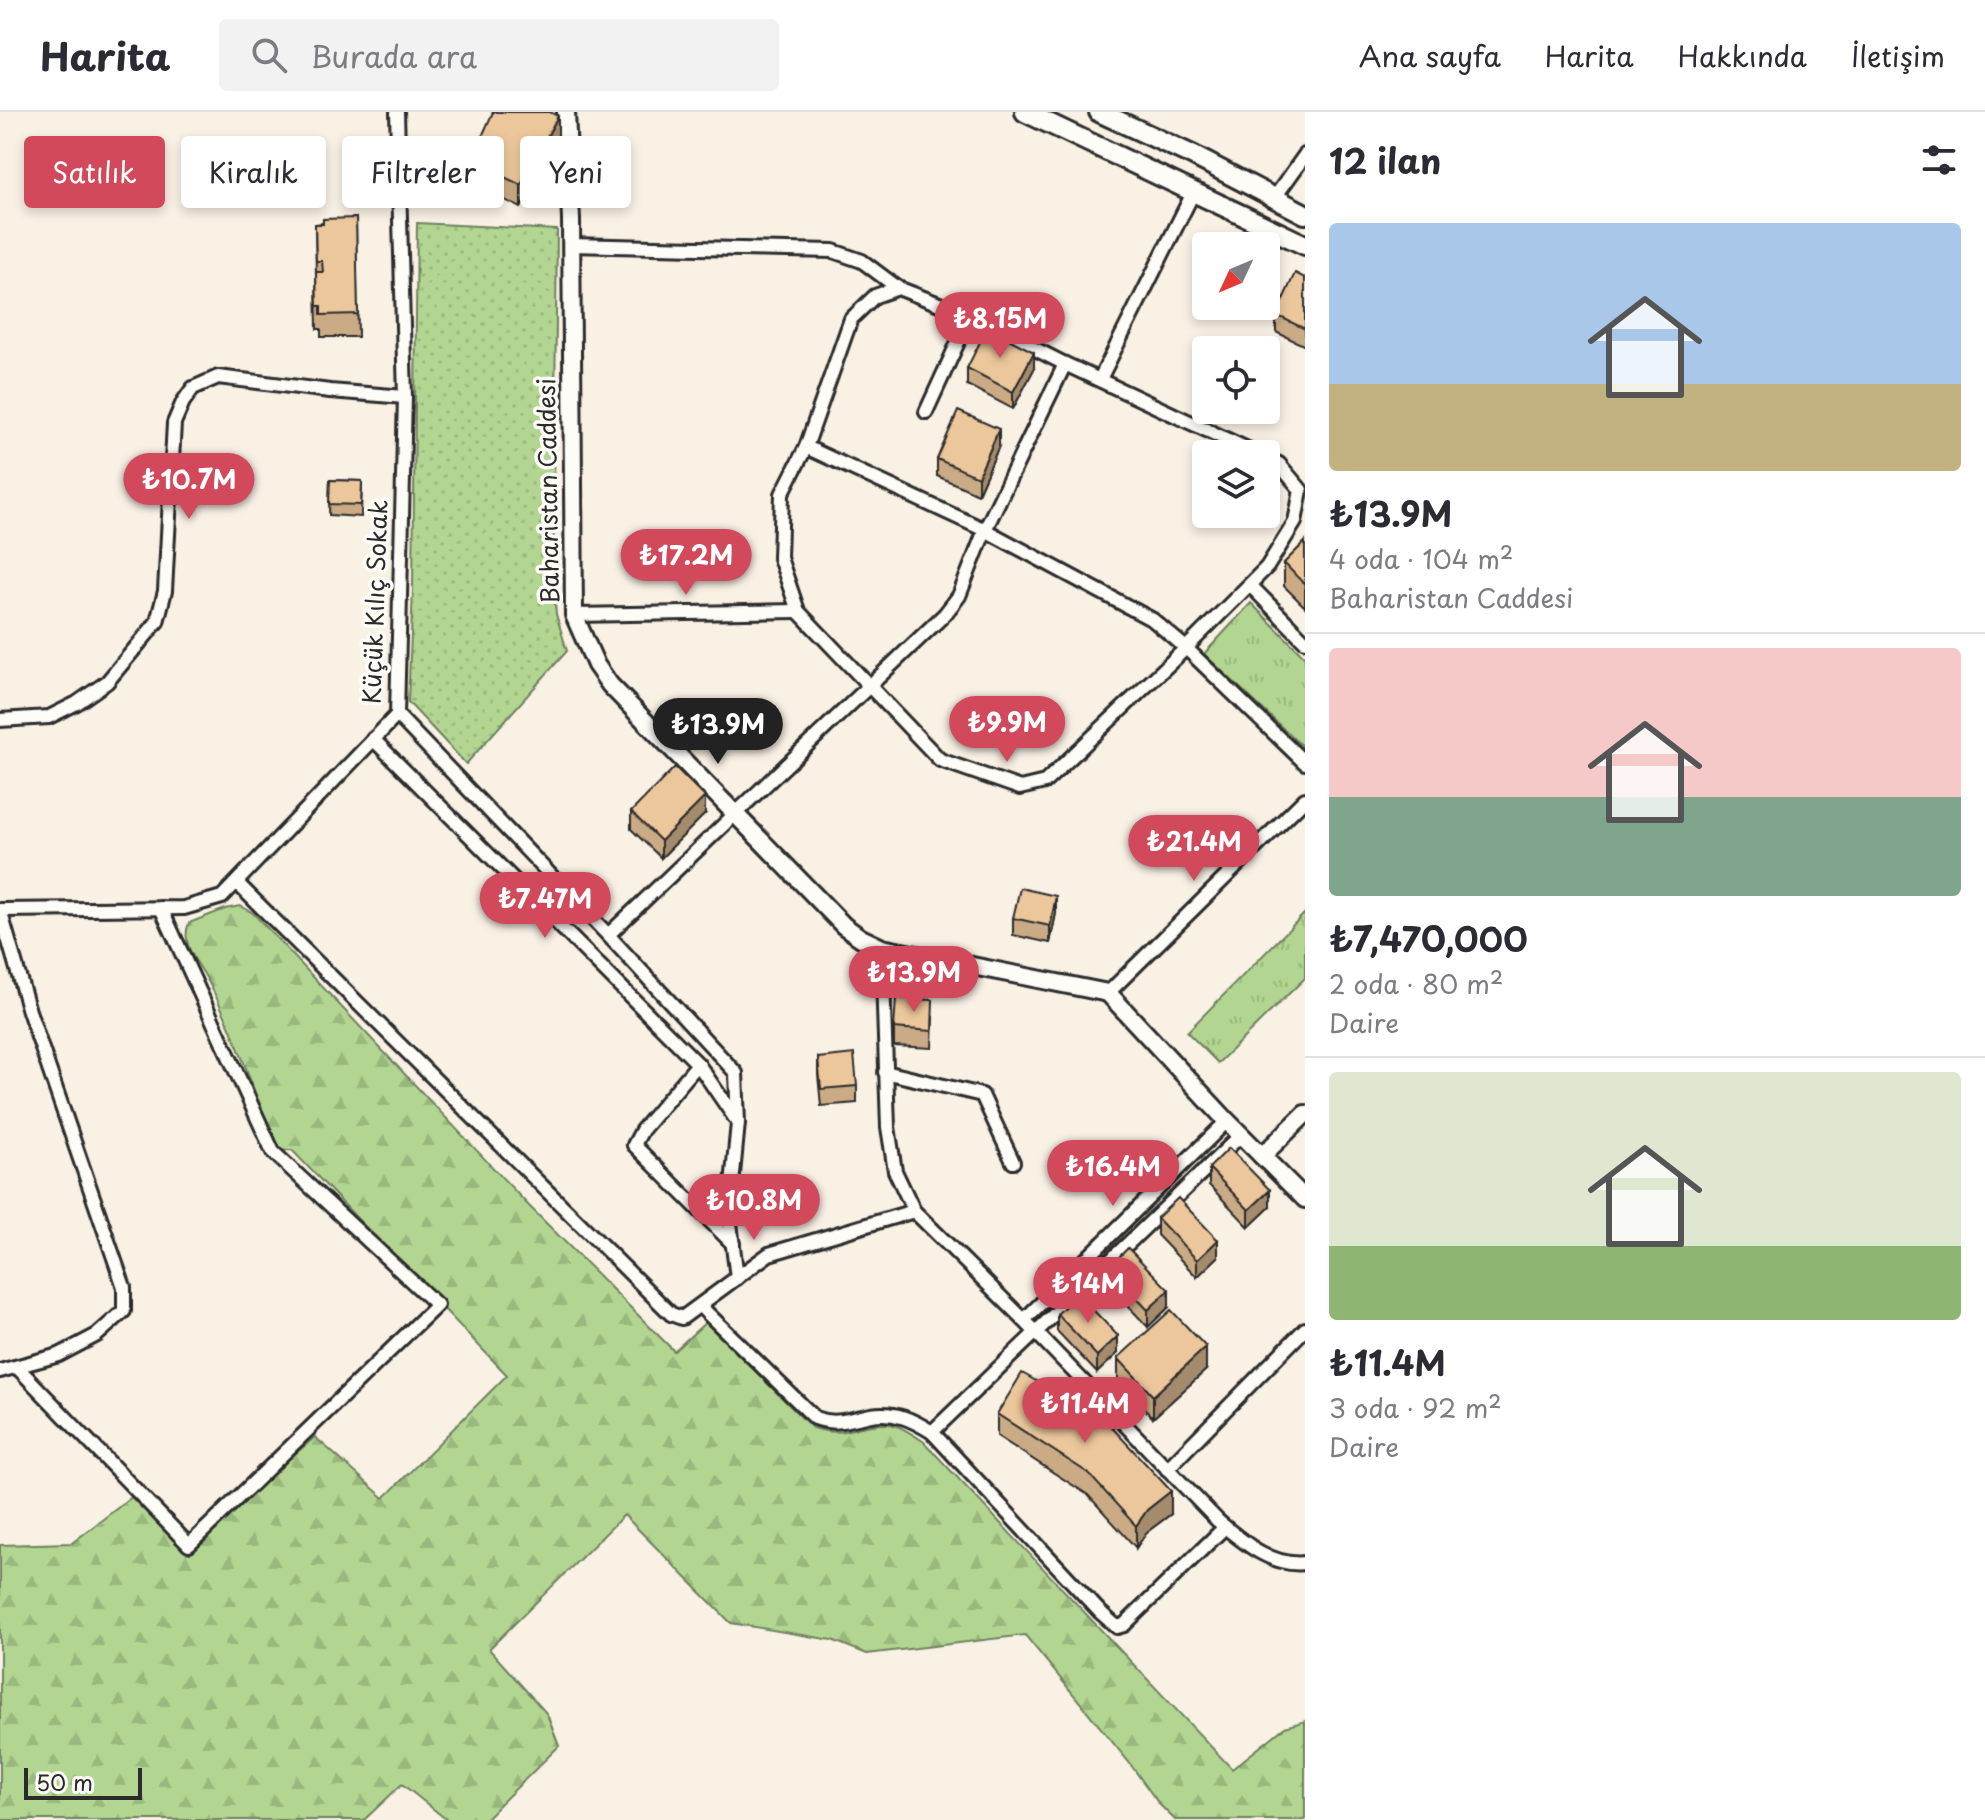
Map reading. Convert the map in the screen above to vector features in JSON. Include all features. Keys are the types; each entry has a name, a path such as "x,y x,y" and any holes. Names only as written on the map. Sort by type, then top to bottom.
{"main road":[{"path":"1025,112 1305,245"},
{"path":"1099,112 1305,214"}],"street":[{"name":"Küçük Kılıç Sokak","path":"0,910 184,908 222,897 397,715 405,397 397,112"},
{"name":"Baharistan Caddesi","path":"566,112 574,615 596,665 631,708 738,814 829,913 861,938 882,948 1108,993"},
{"path":"1275,197 1305,155"},
{"path":"1100,379 1194,191"},
{"path":"570,245 833,251 862,261 898,288 970,316 1229,440"},
{"path":"898,288 875,296 851,319 806,447 782,494 780,558 798,611 940,760 1020,788 1045,782 1267,567 1295,522 1303,485 1280,465"},
{"path":"926,412 970,316"},
{"path":"608,935 945,614 959,596 985,530 1065,364"},
{"path":"0,720 49,717 77,703 107,682 157,622 165,591 174,423 193,388 218,377 405,397"},
{"path":"806,447 985,530 1153,620 1305,763"},
{"path":"1250,585 1305,641"},
{"path":"574,615 798,611"},
{"path":"397,715 736,1073 738,1123 729,1215 737,1278"},
{"path":"373,739 698,1064 738,1123"},
{"path":"1305,799 1108,993 1227,1121 1305,1199"},
{"path":"237,883 671,1314 682,1318 769,1254 914,1211"},
{"path":"18,1368 189,1545 437,1305 273,1152 161,908"},
{"path":"0,910 29,1011 124,1287 124,1311 97,1335 59,1355 0,1371"},
{"path":"882,948 888,1127 895,1171 914,1211 1225,1527 1249,1546 1274,1559 1305,1563"},
{"path":"698,1064 642,1130 634,1145 733,1244"},
{"path":"885,1072 982,1095 1013,1162"},
{"path":"1262,1156 1305,1114"},
{"path":"1024,1320 1227,1121"},
{"path":"932,1432 1241,1135"},
{"path":"700,1306 815,1418 839,1424 875,1415 897,1416 909,1418 932,1432 1117,1627 1124,1625 1225,1527"},
{"path":"1167,1469 1305,1329"}],"green space":[{"path":"417,223 557,230 553,583 556,614 567,651 466,764 408,702 413,590"},
{"path":"1251,603 1305,657 1305,749 1204,654"},
{"path":"240,906 252,912 529,1206 674,1351 706,1322 811,1427 833,1432 888,1424 902,1428 923,1441 1232,1769 1285,1727 1305,1721 1305,1820 1175,1820 1025,1635 867,1654 832,1640 731,1623 624,1515 489,1649 547,1714 559,1746 484,1820 447,1820 402,1784 364,1820 0,1820 0,1545 72,1543 142,1489 192,1542 315,1437 384,1498 507,1375 292,1150 279,1151 225,1017 193,956 187,937 189,923"},
{"path":"1305,913 1305,978 1218,1063 1187,1032"}],"building":[{"path":"493,112 550,112 558,116 547,136 520,136 520,185 504,177 504,136 482,136"},
{"path":"356,218 358,314 321,315 321,306 317,306 316,272 323,272 322,261 316,261 315,224 323,224 323,219"},
{"path":"1295,273 1305,278 1305,329 1280,317 1280,306"},
{"path":"987,328 1034,352 1013,392 967,368"},
{"path":"958,411 999,429 978,477 937,459"},
{"path":"330,480 362,481 361,505 329,504"},
{"path":"1305,542 1305,585 1284,563"},
{"path":"675,767 705,797 661,841 631,812"},
{"path":"1020,888 1056,896 1050,926 1013,918"},
{"path":"896,998 933,1000 932,1031 894,1028"},
{"path":"854,1054 857,1086 821,1089 818,1058"},
{"path":"1229,1148 1270,1190 1249,1210 1209,1168"},
{"path":"1178,1198 1218,1240 1197,1260 1157,1218"},
{"path":"1128,1248 1169,1290 1148,1310 1108,1268"},
{"path":"1078,1294 1118,1336 1097,1356 1057,1314"},
{"path":"1171,1310 1206,1347 1153,1396 1118,1358"},
{"path":"1022,1373 1105,1420 1171,1491 1147,1510 1136,1526 1088,1473 997,1414"}]}
